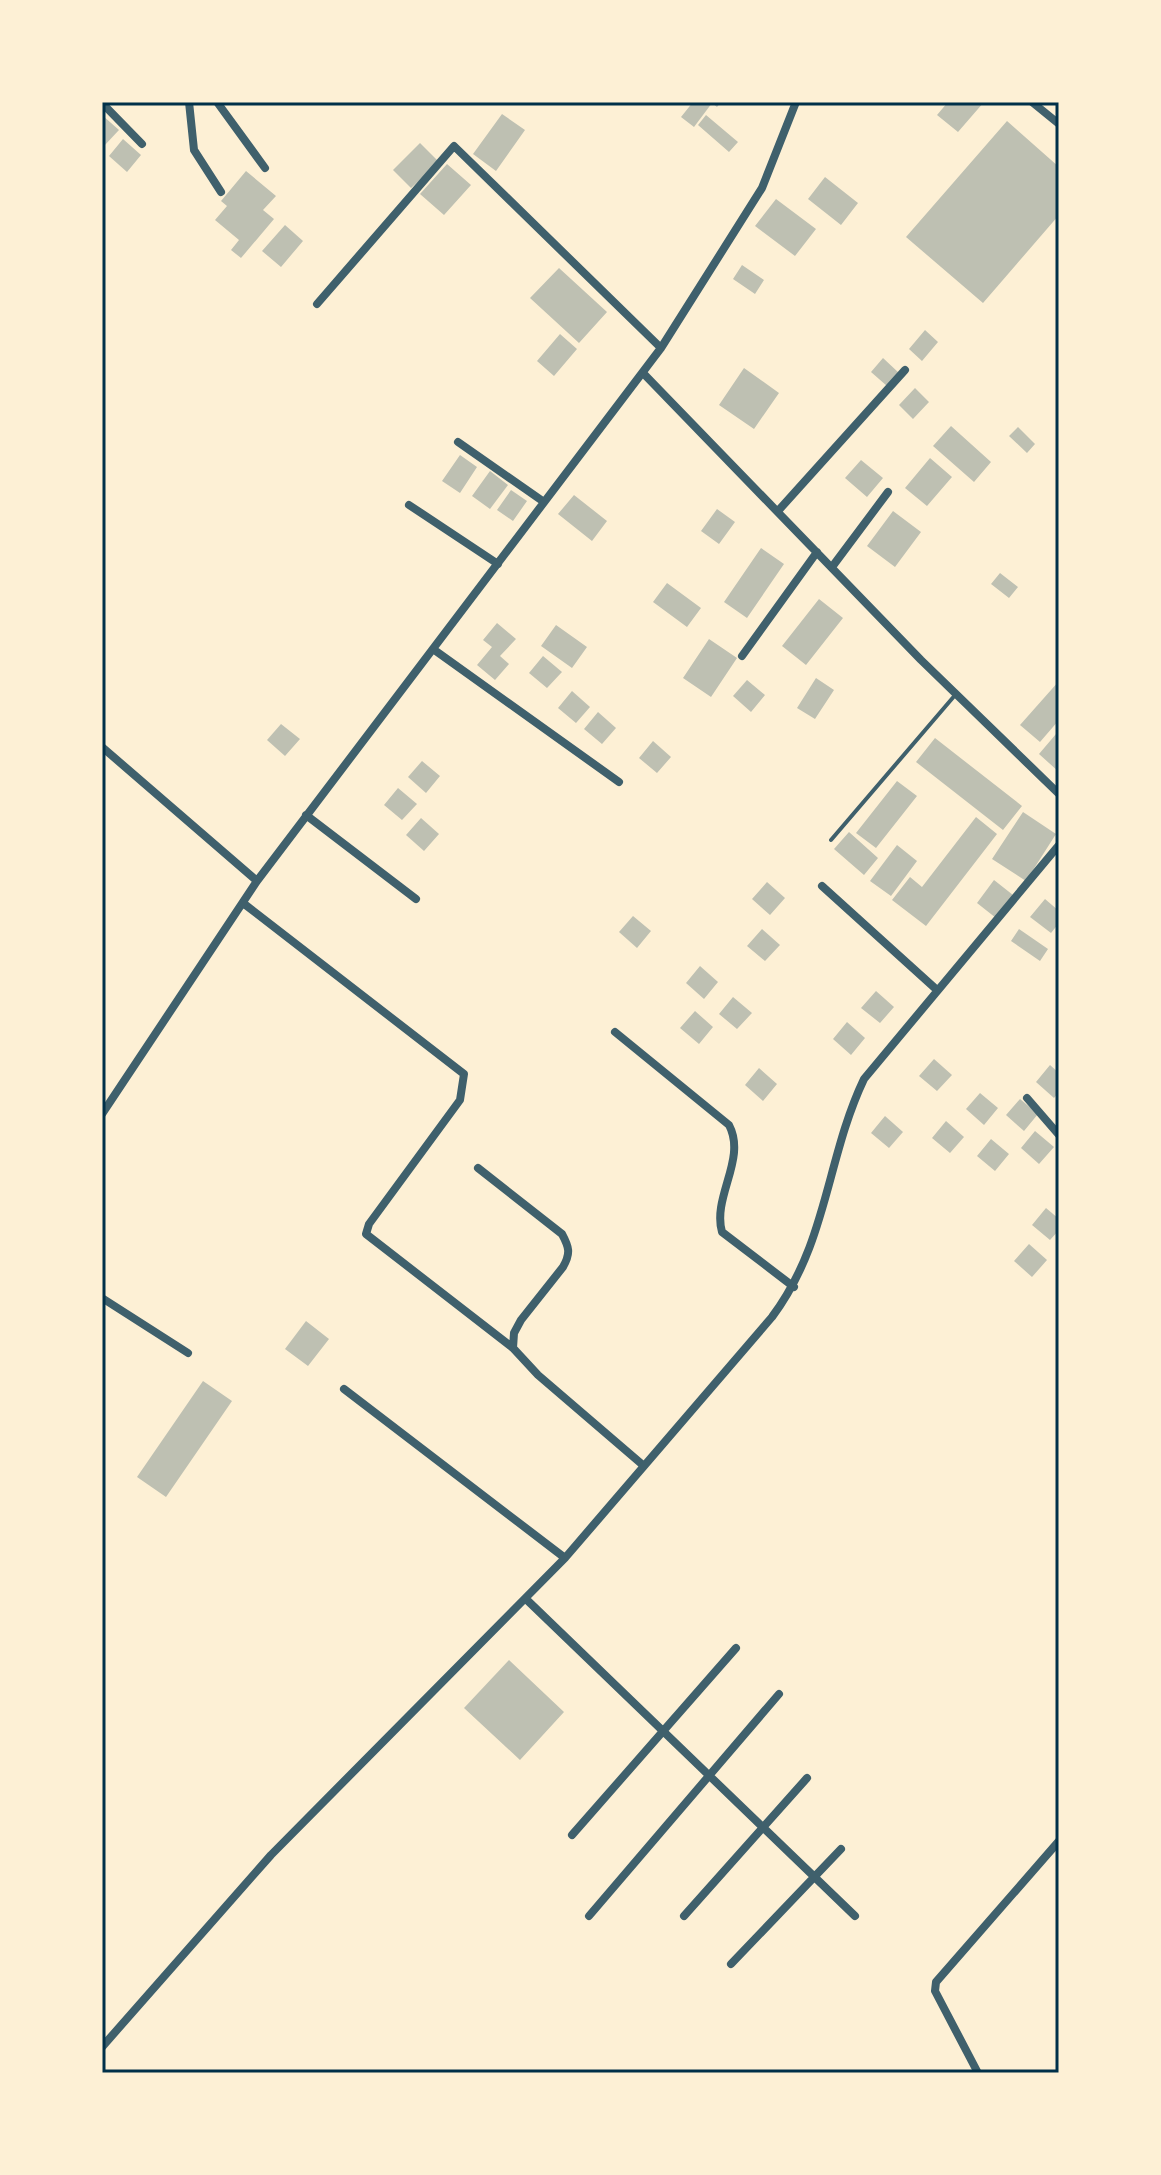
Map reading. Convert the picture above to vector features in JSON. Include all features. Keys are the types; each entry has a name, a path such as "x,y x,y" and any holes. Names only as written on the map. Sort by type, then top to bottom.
{"street":[{"path":"189,102 194,150 221,192"},
{"path":"217,102 265,168"},
{"path":"102,1114 257,881 661,348 762,188 796,102"},
{"path":"1032,102 1059,124"},
{"path":"102,103 142,144"},
{"path":"317,304 454,146 661,348"},
{"path":"778,511 905,370"},
{"path":"643,373 956,694 1059,794"},
{"path":"458,442 544,502"},
{"path":"832,567 888,492"},
{"path":"409,505 498,564"},
{"path":"742,656 817,552"},
{"path":"433,649 619,782"},
{"path":"102,747 257,881"},
{"path":"306,815 416,899"},
{"path":"102,2047 271,1855 527,1600 794,1287 810,1254 850,1109 864,1079 1059,845"},
{"path":"822,886 937,990"},
{"path":"243,903 464,1074 460,1100 369,1224 366,1234 513,1348 538,1375 644,1466"},
{"path":"615,1032 729,1125 735,1142 720,1212 722,1232 794,1287"},
{"path":"1027,1098 1059,1135"},
{"path":"478,1168 562,1234 570,1255 514,1333 513,1348"},
{"path":"102,1298 188,1353"},
{"path":"344,1389 565,1558"},
{"path":"527,1600 855,1916"},
{"path":"572,1835 736,1648"},
{"path":"589,1916 779,1694"},
{"path":"684,1916 807,1778"},
{"path":"978,2073 935,1991 936,1982 1059,1841"},
{"path":"731,1964 841,1849"}],"lane":[{"path":"831,840 956,694"}],"building":[{"path":"693,102 721,102 717,107 712,103 694,127 681,117"},
{"path":"948,102 984,102 958,132 937,115"},
{"path":"502,114 525,130 496,171 473,154"},
{"path":"102,115 119,130 104,146 102,144"},
{"path":"706,115 738,142 729,152 698,125"},
{"path":"1007,121 1059,167 1059,215 983,303 906,237"},
{"path":"123,139 141,155 127,172 109,156"},
{"path":"420,143 439,162 411,188 393,170"},
{"path":"447,164 471,185 444,215 420,194"},
{"path":"246,171 276,196 263,210 274,219 241,258 231,250 239,240 215,220 227,206 221,201"},
{"path":"825,177 858,203 841,225 808,199"},
{"path":"776,199 816,229 795,256 755,226"},
{"path":"285,225 303,241 281,267 262,251"},
{"path":"742,265 764,280 755,294 733,279"},
{"path":"559,268 607,312 579,343 530,298"},
{"path":"925,330 938,342 922,361 909,349"},
{"path":"560,334 577,349 554,376 537,361"},
{"path":"883,358 899,373 887,386 871,372"},
{"path":"744,368 779,393 754,429 719,405"},
{"path":"915,388 929,402 913,419 899,405"},
{"path":"951,426 991,462 974,482 933,446"},
{"path":"1018,427 1035,444 1027,453 1009,436"},
{"path":"460,455 477,467 460,493 442,481"},
{"path":"930,458 952,477 927,506 905,488"},
{"path":"861,460 883,478 867,497 845,478"},
{"path":"490,471 508,485 490,509 472,496"},
{"path":"511,490 527,501 513,521 497,510"},
{"path":"574,495 607,521 592,541 558,514"},
{"path":"717,509 735,522 719,544 701,531"},
{"path":"893,511 921,532 895,567 867,546"},
{"path":"761,548 784,564 747,618 724,602"},
{"path":"1000,573 1018,587 1009,598 991,584"},
{"path":"667,583 701,608 687,627 653,602"},
{"path":"819,599 843,618 806,665 782,646"},
{"path":"497,623 516,639 500,656 509,664 495,680 477,665 492,647 483,640"},
{"path":"556,625 587,647 572,668 541,646"},
{"path":"709,639 737,658 711,697 683,678"},
{"path":"543,656 562,672 547,688 529,673"},
{"path":"816,678 834,690 815,719 797,708"},
{"path":"747,680 765,695 751,712 733,696"},
{"path":"1059,681 1059,720 1040,742 1020,725"},
{"path":"572,691 590,707 576,723 558,708"},
{"path":"598,712 616,728 602,744 584,729"},
{"path":"281,724 300,739 285,756 267,740"},
{"path":"1056,734 1059,736 1059,772 1039,754"},
{"path":"935,738 1022,806 1003,830 916,762"},
{"path":"653,741 671,757 657,773 639,758"},
{"path":"422,761 440,776 426,793 408,777"},
{"path":"897,781 917,796 876,848 856,833"},
{"path":"398,788 417,804 402,820 384,805"},
{"path":"1023,812 1056,834 1026,881 992,859"},
{"path":"976,817 997,834 926,926 892,900 910,877 922,887"},
{"path":"421,818 439,834 424,851 406,835"},
{"path":"849,832 878,858 864,875 834,849"},
{"path":"897,845 917,861 891,896 870,881"},
{"path":"994,880 1013,895 996,918 977,903"},
{"path":"767,882 785,898 770,915 752,899"},
{"path":"1045,899 1059,911 1059,923 1051,933 1030,917"},
{"path":"633,916 651,931 637,948 619,932"},
{"path":"762,929 780,945 765,961 747,946"},
{"path":"1019,929 1048,949 1040,961 1011,941"},
{"path":"700,966 718,982 704,999 686,983"},
{"path":"876,991 894,1007 880,1023 861,1008"},
{"path":"733,997 752,1013 737,1029 719,1014"},
{"path":"695,1011 713,1027 699,1044 680,1028"},
{"path":"847,1022 865,1038 851,1055 833,1039"},
{"path":"934,1059 952,1075 937,1091 919,1076"},
{"path":"1050,1065 1059,1073 1059,1092 1054,1098 1036,1082"},
{"path":"759,1068 777,1084 763,1101 745,1085"},
{"path":"980,1093 998,1108 984,1125 966,1109"},
{"path":"1020,1099 1038,1114 1024,1131 1006,1115"},
{"path":"885,1116 903,1132 889,1148 871,1133"},
{"path":"946,1121 964,1137 950,1153 932,1138"},
{"path":"1035,1131 1054,1147 1039,1164 1021,1148"},
{"path":"991,1139 1009,1154 995,1171 977,1156"},
{"path":"1046,1208 1059,1219 1059,1230 1050,1240 1032,1225"},
{"path":"1029,1244 1047,1260 1032,1277 1014,1261"},
{"path":"306,1321 329,1339 308,1366 285,1349"},
{"path":"203,1381 232,1401 166,1497 137,1477"},
{"path":"509,1660 564,1712 520,1760 464,1708"}]}
